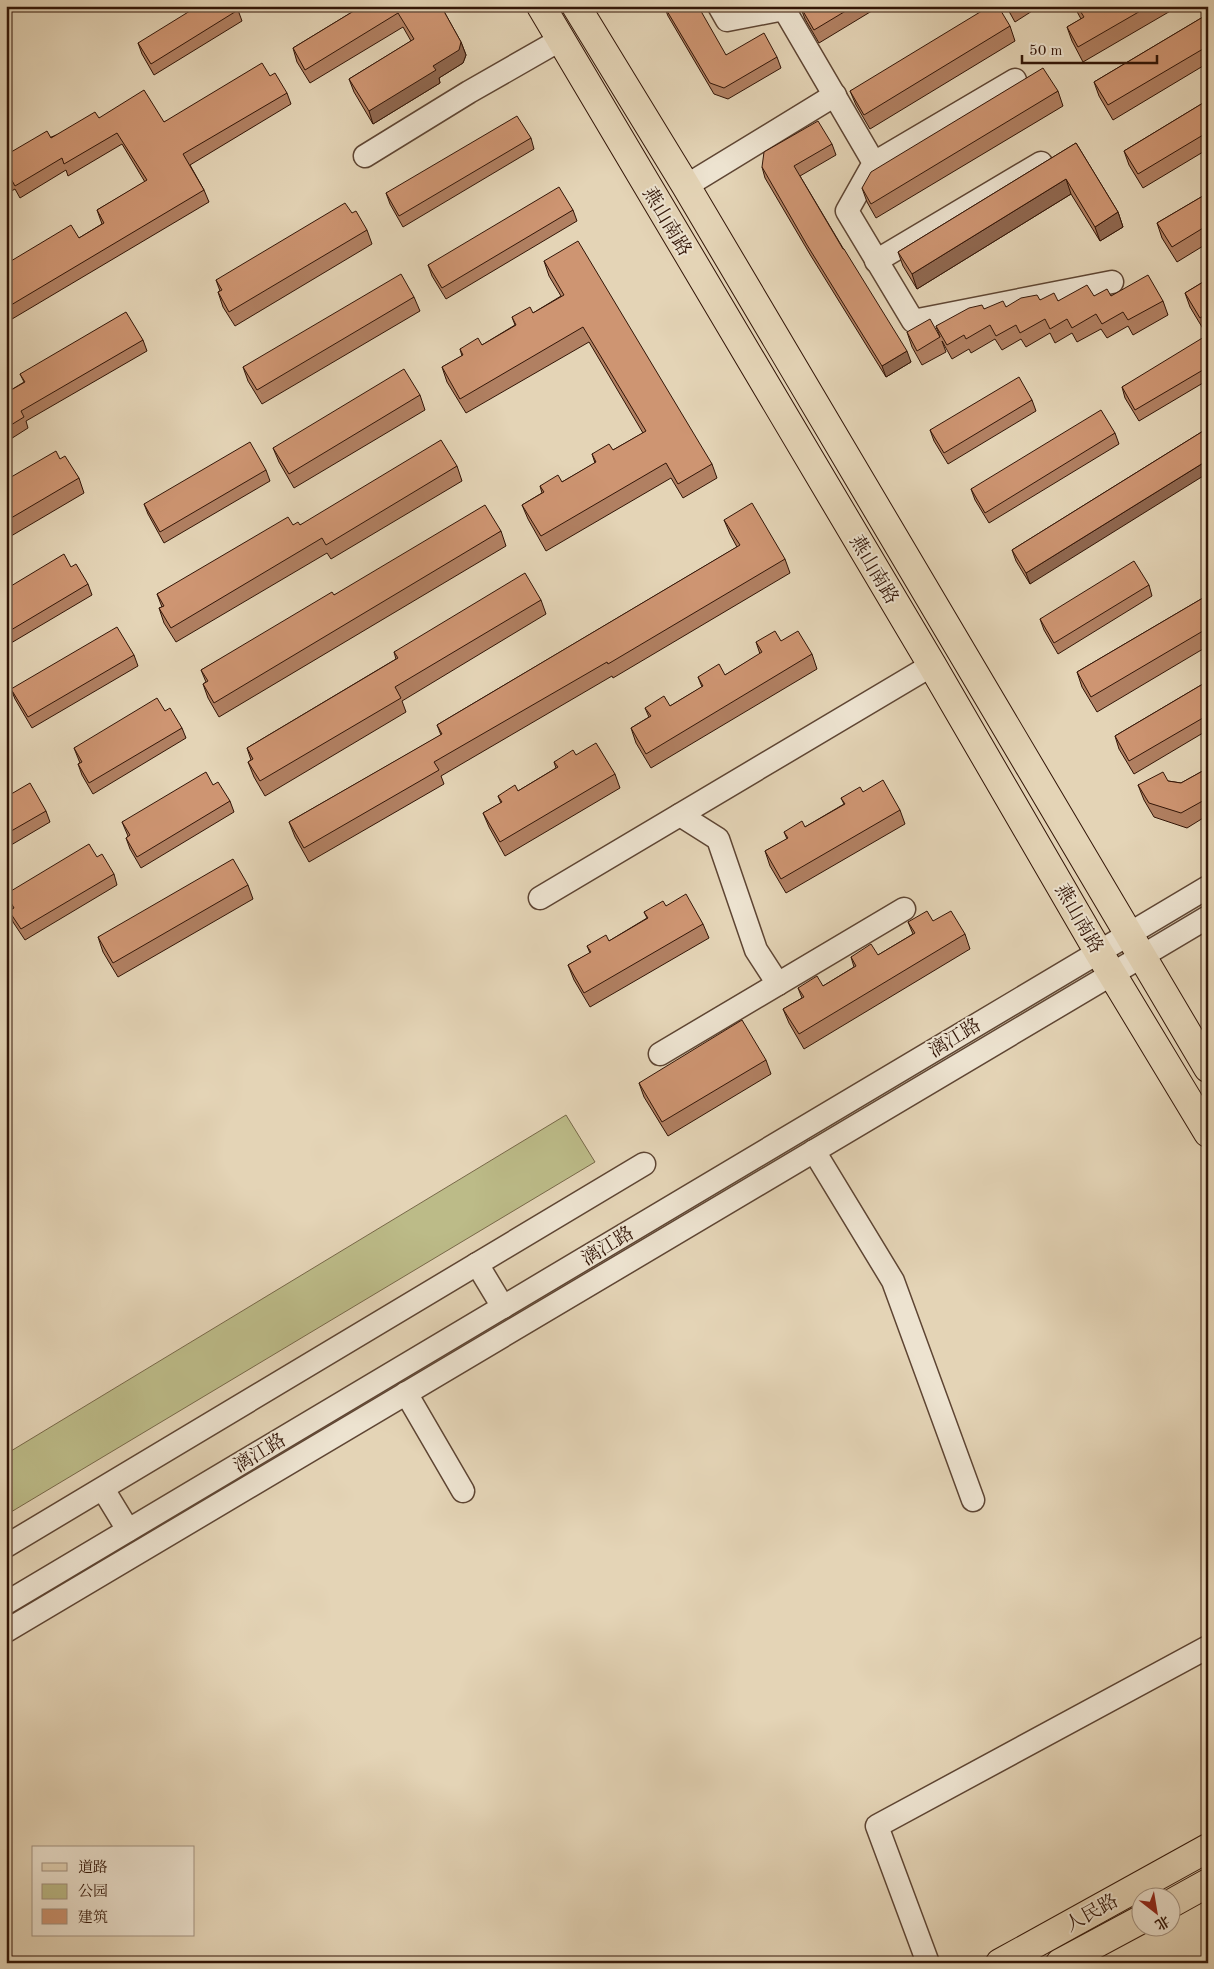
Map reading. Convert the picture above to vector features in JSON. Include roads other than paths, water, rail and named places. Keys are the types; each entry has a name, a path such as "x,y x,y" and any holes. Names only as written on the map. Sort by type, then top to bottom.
{"main road":[{"name":"燕山南路","path":"541,6 932,665 1105,962 1208,1133"},
{"name":"燕山南路","path":"576,6 686,186 958,649 1207,1066"},
{"path":"657,203 686,186"},
{"path":"819,475 847,458"},
{"path":"932,665 958,649"},
{"name":"人民路","path":"1000,1963 1208,1848"},
{"path":"1182,1897 1208,1883"},
{"name":"人民路","path":"1060,1963 1132,1924"}],"street":[{"path":"719,6 727,20 786,8 874,163"},
{"path":"365,156 469,92 560,40"},
{"path":"1015,80 874,163 847,212 913,321 1112,282"},
{"path":"686,186 835,95"},
{"path":"876,260 1041,163"},
{"path":"540,898 932,665"},
{"path":"680,815 718,839 756,950 778,984"},
{"name":"漓江路","path":"1135,946 1208,887"},
{"path":"660,1054 904,910"},
{"name":"漓江路","path":"6,1603 503,1306 1105,962 1135,946 1208,916"},
{"name":"漓江路","path":"6,1630 814,1150 1105,962"},
{"path":"814,1150 893,1282 973,1500"},
{"path":"6,1546 644,1164"},
{"path":"477,1264 503,1306"},
{"path":"406,1393 464,1491"},
{"path":"102,1489 128,1530"},
{"path":"928,1963 877,1826 1208,1647"}]}
